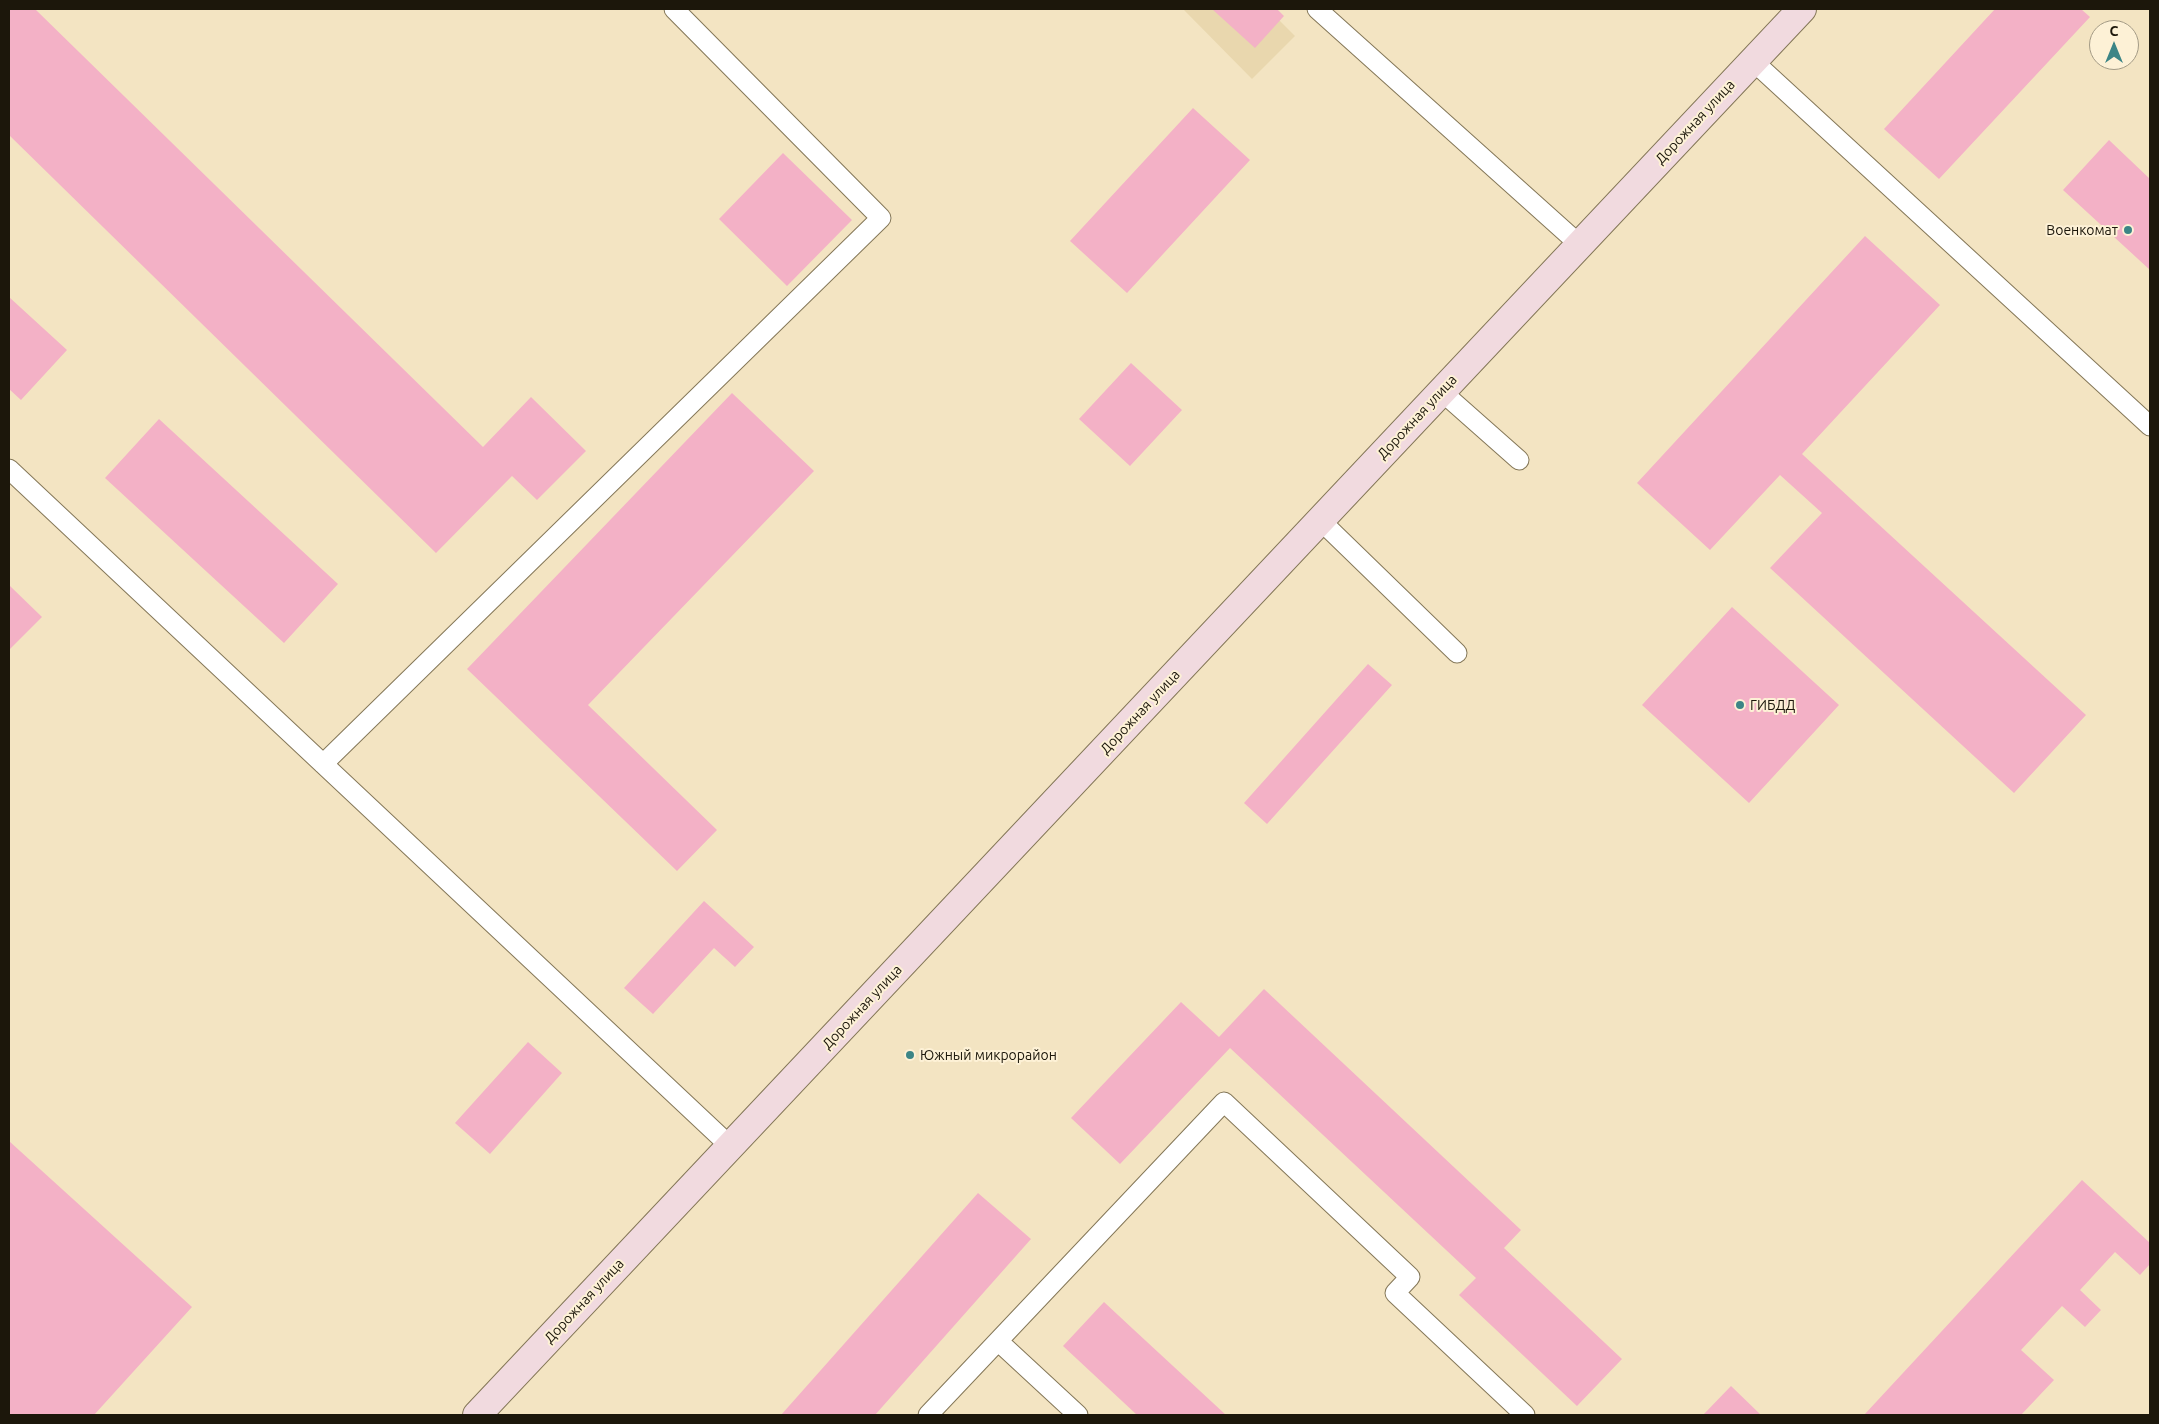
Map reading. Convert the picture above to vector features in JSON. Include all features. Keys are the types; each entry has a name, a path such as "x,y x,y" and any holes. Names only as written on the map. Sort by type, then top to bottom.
{"street":[{"name":"Дорожная улица","path":"477,1415 1802,9"}],"lane":[{"path":"323,764 881,218 674,9"},
{"path":"1317,9 1580,245"},
{"path":"1753,61 2150,426"},
{"path":"1441,391 1519,460"},
{"path":"9,469 730,1146"},
{"path":"1320,520 1457,653"},
{"path":"928,1415 1224,1102 1410,1277 1395,1293 1525,1415"},
{"path":"998,1341 1078,1415"}],"shaded area":[{"path":"1183,9 1268,9 1295,36 1252,79"}],"building":[{"path":"9,9 35,9 483,447 531,397 586,451 537,500 512,476 436,553 9,135"},
{"path":"1212,9 1277,9 1284,16 1255,48"},
{"path":"1995,9 2081,9 2090,17 1939,179 1884,129"},
{"path":"1193,108 1250,160 1127,293 1070,241"},
{"name":"Военкомат","path":"2109,140 2150,179 2150,270 2063,190"},
{"path":"783,153 852,220 787,286 719,219"},
{"path":"1865,236 1940,305 1802,454 2086,715 2014,793 1770,568 1822,513 1780,475 1710,550 1637,483"},
{"path":"9,297 67,350 21,400 9,389"},
{"path":"1131,363 1182,410 1130,466 1079,419"},
{"path":"732,393 814,471 588,705 717,830 677,871 467,669"},
{"path":"159,419 338,584 284,643 105,478"},
{"path":"9,585 42,617 9,650"},
{"name":"ГИБДД","path":"1732,607 1839,705 1749,803 1642,705"},
{"path":"1368,664 1392,685 1267,824 1244,803"},
{"path":"704,901 754,947 735,967 714,948 653,1014 624,988"},
{"path":"1264,989 1521,1230 1504,1248 1622,1359 1577,1406 1459,1295 1476,1278 1230,1048 1120,1164 1071,1118 1181,1002 1219,1037"},
{"path":"528,1042 562,1073 490,1154 455,1123"},
{"path":"9,1141 192,1307 94,1415 9,1415"},
{"path":"2082,1180 2150,1243 2150,1264 2140,1275 2115,1252 2080,1290 2101,1310 2085,1327 2062,1306 2021,1350 2054,1380 2021,1415 1864,1415"},
{"path":"978,1193 1031,1239 875,1415 781,1415"},
{"path":"1104,1302 1226,1415 1137,1415 1063,1346"},
{"path":"1731,1386 1761,1415 1703,1415"}],"place":[{"name":"Военкомат","path":"2128,230"},
{"name":"ГИБДД","path":"1740,705"},
{"name":"Южный микрорайон","path":"910,1055"}]}
